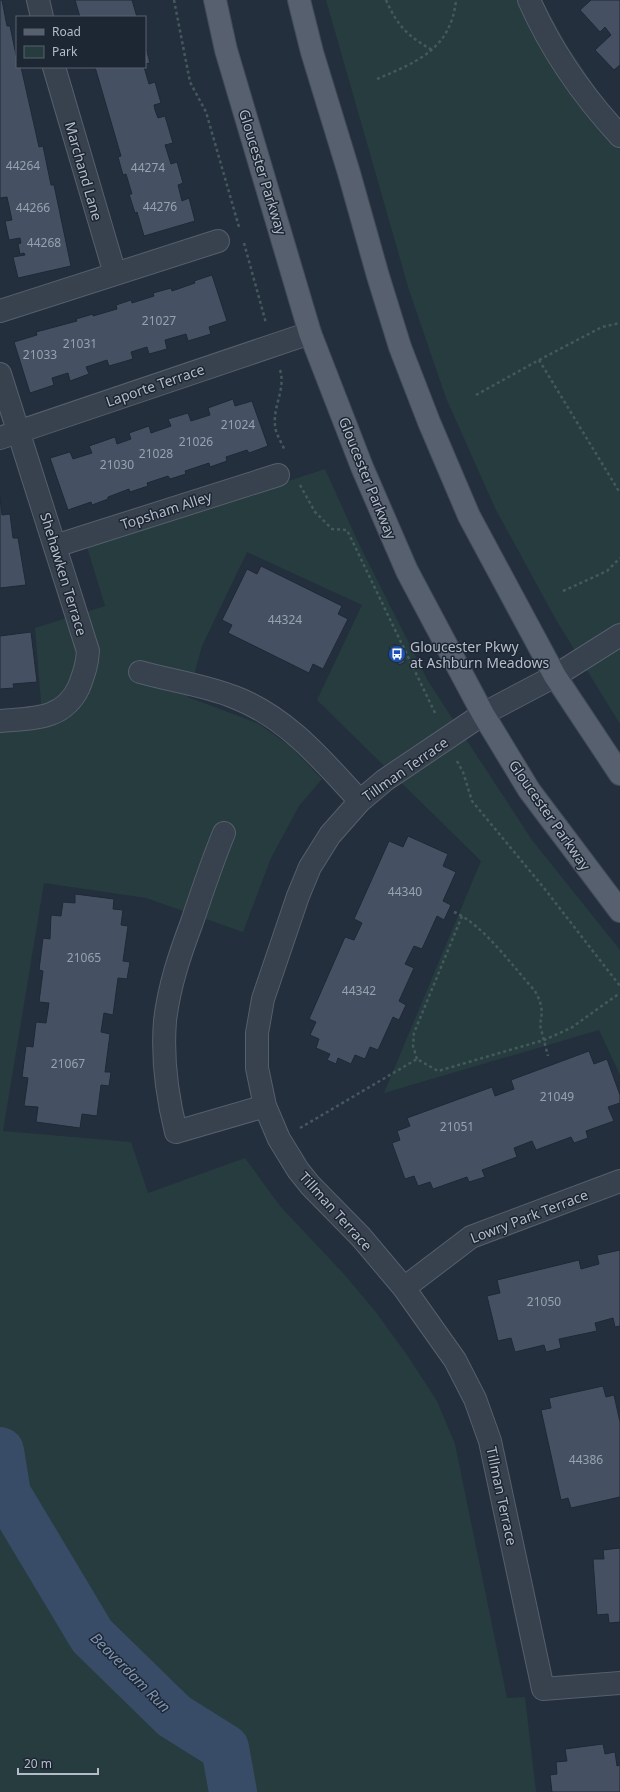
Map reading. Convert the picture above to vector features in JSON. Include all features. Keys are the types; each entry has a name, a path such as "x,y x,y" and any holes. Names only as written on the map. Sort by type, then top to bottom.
{"main road":[{"name":"Gloucester Parkway","path":"215,0 226,50 310,333 362,467 407,571 483,714 529,790 620,910"},
{"path":"299,0 312,52 400,347 469,516 555,676 620,774"}],"street":[{"path":"38,0 42,16"},
{"path":"529,0 536,16 566,68 601,116 620,136"},
{"name":"Marchand Lane","path":"54,68 115,274"},
{"path":"0,311 218,241"},
{"name":"Laporte Terrace","path":"9,435 310,333"},
{"name":"Shehawken Terrace","path":"0,374 9,435 55,546 88,651 87,667 74,698 62,710 46,716 0,722"},
{"name":"Topsham Alley","path":"55,546 282,465"},
{"name":"Tillman Terrace","path":"620,635 555,676 483,714 385,780 360,801 330,835 310,867 298,896 263,998 257,1033 257,1068 265,1106 279,1139 302,1175 361,1237 404,1288 455,1360 475,1400 490,1441 542,1689 620,1683"},
{"path":"140,672 195,684 235,697 269,715 296,735 315,752 360,801"},
{"path":"224,833 213,860 173,976 165,1021 165,1067 167,1082 176,1132 265,1106"},
{"name":"Lowry Park Terrace","path":"404,1288 471,1237 620,1181"}],"path":[{"path":"174,0 190,82 206,112 241,234"},
{"path":"386,0 394,18 412,38 432,50"},
{"path":"377,79 411,64 432,50 448,30 456,0"},
{"path":"243,242 283,378 275,411 275,427 282,465"},
{"path":"476,395 602,327 620,323"},
{"path":"539,360 620,493"},
{"path":"299,484 315,512 332,529 347,530 431,703 446,740 463,772 472,801 544,888 620,986"},
{"path":"564,591 607,571 620,558"},
{"path":"454,912 481,930 535,991 540,1001 542,1012 540,1025 548,1056"},
{"path":"462,916 414,1033 413,1046 417,1059 438,1071 544,1040 572,1028 620,993"},
{"path":"279,1139 417,1059"}],"green space":[{"path":"326,0 542,0 565,42 610,110 620,119 620,724 555,618 495,508 446,398 409,290"},
{"path":"325,469 358,542 428,681 532,840 620,950 620,1075 599,1030 384,1093 481,861 317,700 362,605 247,552 202,646 188,697 259,724 290,746 322,779 299,806 271,858 243,932 146,898 44,883 3,1131 131,1142 148,1193 245,1158 280,1206 343,1273 375,1311 407,1355 437,1401 455,1444 507,1698 525,1697 536,1792 0,1792 0,731 43,727 35,628 105,606 87,547"}],"building":[{"path":"0,0 2,0 7,26 10,26 16,55 16,68 21,68 39,147 43,146 51,185 54,185 71,266 18,278 13,257 25,255 24,253 20,254 18,244 21,243 20,238 9,240 5,221 12,220 7,197 0,198"},
{"path":"75,0 132,0 137,16 80,16"},
{"path":"591,0 620,0 620,65 614,70 595,50 611,35 605,27 600,32 580,10"},
{"path":"146,48 150,63 146,64"},
{"path":"95,68 144,68 149,84 155,82 161,103 154,105 155,110 158,118 165,116 173,143 165,145 171,164 177,162 183,183 178,185 182,201 189,198 195,221 144,236 137,212 135,213 129,194 132,194 126,174 123,175 118,157 121,156"},
{"path":"212,275 227,321 209,327 211,334 188,341 186,334 165,340 167,349 149,354 147,347 131,352 133,359 109,366 107,360 86,367 89,374 70,381 68,373 52,378 54,385 30,393 14,342 37,335 36,332 77,321 76,319 93,314 93,316 117,309 116,305 131,300 132,303 154,296 153,293 171,288 172,291"},
{"path":"233,399 235,406 252,401 268,446 249,453 247,450 226,457 227,461 210,467 209,463 185,471 186,474 170,479 168,476 147,483 148,486 130,492 129,489 92,505 91,502 68,510 50,458 70,452 73,459 92,453 89,446 115,437 117,444 131,439 129,433 149,426 151,433 171,426 168,419 188,413 191,421 210,415 208,408"},
{"path":"0,497 2,515 10,514 13,538 18,538 26,585 0,588"},
{"path":"261,566 342,606 338,614 348,619 323,669 313,664 309,673 228,633 232,625 222,620 247,569 257,574"},
{"path":"31,632 37,682 13,684 14,688 0,689 0,636"},
{"path":"395,644 405,662 399,665 389,647"},
{"path":"408,836 448,854 443,866 456,872 443,901 451,905 444,920 437,916 422,949 414,946 405,964 414,968 399,1001 406,1005 399,1020 393,1017 378,1050 370,1047 365,1059 355,1055 351,1064 338,1058 336,1064 327,1060 330,1054 316,1048 319,1039 310,1035 316,1022 309,1019 345,937 354,940 362,923 354,919 389,841 403,847"},
{"path":"75,894 114,899 113,909 123,910 121,925 128,926 123,961 130,962 127,979 118,978 113,1015 104,1013 101,1032 110,1034 105,1072 111,1072 109,1086 101,1085 97,1116 82,1114 80,1128 36,1122 38,1107 24,1106 28,1078 22,1077 26,1046 33,1047 36,1022 46,1023 49,1003 39,1002 43,971 39,970 43,938 50,939 51,915 61,916 63,902 75,903"},
{"path":"589,1051 594,1064 607,1059 620,1095 620,1103 608,1107 614,1121 586,1131 588,1138 574,1143 571,1137 536,1150 532,1141 514,1148 517,1157 482,1170 485,1177 469,1182 467,1177 433,1189 430,1182 418,1186 414,1176 405,1179 392,1143 400,1140 397,1131 410,1126 407,1118 492,1087 495,1096 514,1089 511,1080"},
{"path":"620,1250 620,1326 615,1327 613,1318 595,1323 597,1331 559,1339 561,1348 546,1352 544,1345 515,1352 511,1338 498,1341 487,1296 500,1293 497,1280 579,1260 581,1269 599,1264 597,1255"},
{"path":"603,1386 606,1397 614,1395 620,1422 620,1497 571,1508 568,1498 561,1500 541,1410 551,1408 549,1398"},
{"path":"620,1548 620,1622 609,1623 608,1614 597,1615 593,1559 604,1559 603,1550"},
{"path":"603,1744 605,1754 615,1752 617,1766 620,1765 620,1792 552,1792 550,1775 557,1774 556,1762 567,1761 565,1749"}],"waterway":[{"name":"Beaverdam Run","path":"0,1451 7,1494 92,1636 174,1716 225,1748 233,1792"}],"place":[{"name":"Gloucester Pkwy at Ashburn Meadows","path":"397,654"}]}
